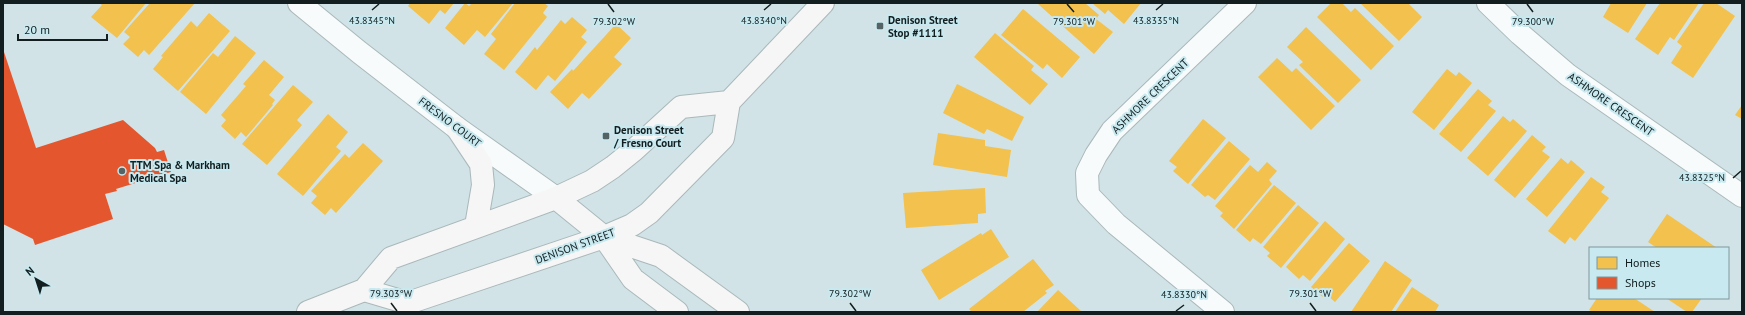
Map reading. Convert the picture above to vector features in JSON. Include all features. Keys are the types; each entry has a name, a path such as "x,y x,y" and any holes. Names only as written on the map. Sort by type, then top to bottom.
{"street":[{"name":"FRESNO COURT","path":"299,3 359,52 457,128 556,198 604,237"},
{"path":"308,312 364,290 390,258 556,198 592,181 613,167 681,107 729,102 823,3"},
{"name":"ASHMORE CRESCENT","path":"1223,312 1111,219 1088,195 1088,173 1096,155 1112,132 1245,3"},
{"name":"ASHMORE CRESCENT","path":"1488,3 1520,34 1568,75 1742,196"},
{"name":"DENISON STREET","path":"364,290 408,303 604,237 632,224 649,213 723,138 729,102"},
{"path":"457,128 481,164 483,184 476,226"},
{"path":"604,237 633,279 677,312"},
{"path":"604,237 661,256 738,312"}],"building: Homes":[{"path":"99,3 146,3 117,38 91,17 102,5"},
{"path":"150,3 195,3 149,55 144,50 138,57 123,44 130,37 124,32"},
{"path":"410,3 454,3 445,14 440,10 429,24 408,6"},
{"path":"465,3 469,6 472,3 513,3 485,37 477,30 464,45 445,28"},
{"path":"515,3 544,3 548,6 543,13 547,17 504,70 484,54 496,39 491,34"},
{"path":"1085,3 1099,15 1096,19 1113,32 1094,54 1038,4"},
{"path":"1092,3 1141,3 1124,24 1108,10 1105,14"},
{"path":"1331,3 1342,3 1351,12 1355,8 1394,46 1371,70 1317,17"},
{"path":"1360,3 1408,3 1422,17 1399,41"},
{"path":"1611,3 1647,3 1628,33 1603,17"},
{"path":"1660,3 1699,3 1674,40 1670,37 1658,55 1635,39"},
{"path":"1704,3 1716,3 1735,16 1693,78 1671,63 1682,46 1677,42"},
{"path":"1023,9 1080,57 1062,78 1047,64 1043,69 1001,35"},
{"path":"209,13 230,31 178,91 153,69 163,57 161,56 191,21 197,27"},
{"path":"572,17 587,30 581,37 587,42 555,81 548,75 536,90 515,72 535,47 537,50 561,20 565,24"},
{"path":"616,24 631,38 614,57 622,64 589,99 582,93 568,109 550,92 572,69 573,71"},
{"path":"1306,27 1361,80 1338,103 1299,65 1303,62 1287,47"},
{"path":"995,33 1034,66 1031,70 1048,84 1030,105 974,57"},
{"path":"235,36 256,53 206,114 180,92 213,53 218,57"},
{"path":"1277,58 1292,72 1296,68 1335,106 1311,130 1258,77"},
{"path":"264,60 284,77 269,95 275,100 272,104 273,105 246,137 241,132 235,139 221,126 226,120 221,115 246,86 243,84"},
{"path":"1447,69 1456,76 1459,72 1472,83 1434,130 1412,112"},
{"path":"957,84 1024,117 1012,141 987,129 984,134 943,113"},
{"path":"293,85 313,102 297,120 302,125 267,165 242,144"},
{"path":"1478,89 1492,101 1488,105 1496,111 1461,152 1439,134"},
{"path":"1742,105 1742,119 1735,115"},
{"path":"328,114 348,132 336,147 341,151 303,196 277,174"},
{"path":"1503,116 1510,122 1513,119 1527,131 1488,176 1467,158"},
{"path":"1203,119 1226,138 1188,184 1173,171 1177,167 1169,161"},
{"path":"938,133 985,140 985,146 1011,150 1007,177 933,165"},
{"path":"1532,135 1546,147 1542,151 1550,157 1515,198 1494,180"},
{"path":"1229,141 1250,159 1215,200 1208,195 1205,197 1191,185"},
{"path":"363,143 383,161 336,213 331,208 325,215 311,203 317,196 311,191 345,154 349,158"},
{"path":"1561,158 1568,164 1571,160 1585,172 1547,217 1526,199"},
{"path":"1267,162 1277,171 1269,180 1272,184 1234,229 1220,216 1223,213 1215,206 1250,165 1258,172"},
{"path":"1591,177 1605,187 1601,192 1609,198 1575,241 1570,237 1565,244 1548,231"},
{"path":"1274,185 1296,203 1261,244 1253,238 1250,242 1236,230"},
{"path":"985,188 986,213 978,214 978,223 906,228 903,193"},
{"path":"1298,205 1319,223 1281,268 1267,256 1270,253 1263,247"},
{"path":"1667,214 1716,247 1656,247 1648,242"},
{"path":"1325,221 1345,239 1310,281 1303,275 1299,279 1286,267"},
{"path":"991,229 1009,257 939,300 921,270 981,233 982,235"},
{"path":"1349,243 1370,261 1335,302 1328,296 1325,299 1311,287"},
{"path":"1033,259 1054,285 1045,291 1047,293 1023,312 972,312 969,309"},
{"path":"1385,261 1412,280 1391,312 1351,312"},
{"path":"1412,287 1439,305 1435,312 1395,312"},
{"path":"1058,290 1081,311 1037,312"},
{"path":"1596,299 1636,299 1655,312 1593,312 1589,310"},
{"path":"1668,299 1701,299 1692,312 1687,312"}],"building: Shops":[{"path":"3,49 36,148 123,120 155,148 157,152 164,150 171,172 116,189 117,191 105,194 113,219 35,245 33,239 3,224"}],"place":[{"name":"Denison Street Stop #1111","path":"880,26"},
{"name":"Denison Street / Fresno Court","path":"606,136"},
{"name":"TTM Spa & Markham Medical Spa","path":"122,171"}]}
